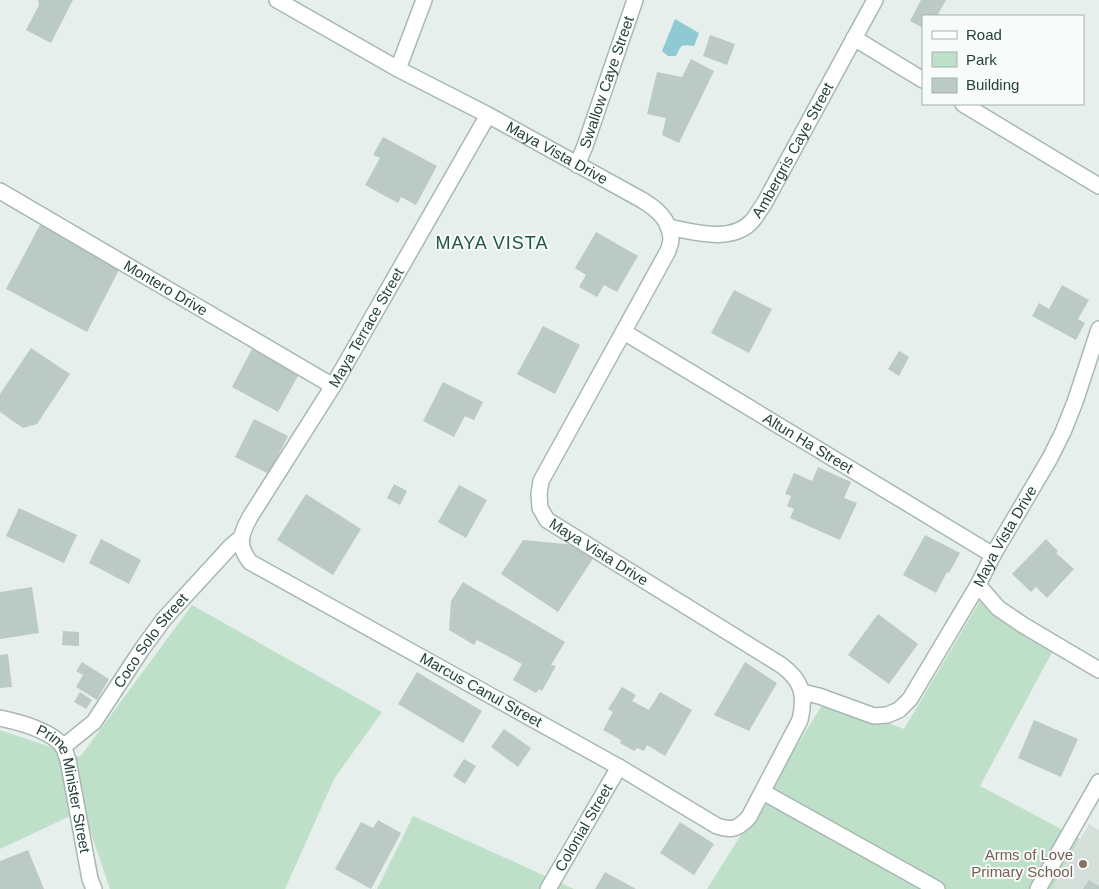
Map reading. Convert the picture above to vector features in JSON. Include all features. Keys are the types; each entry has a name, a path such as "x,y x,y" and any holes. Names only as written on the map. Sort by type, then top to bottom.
{"street":[{"name":"Maya Vista Drive","path":"277,0 398,69 488,115 654,207 662,215 668,227 671,240 668,251 541,482 539,494 540,508 547,520 791,672 802,692 819,696 874,716 887,715 899,710 910,699 978,585 993,555 1050,458 1075,402 1099,328"},
{"path":"398,69 424,0"},
{"name":"Swallow Caye Street","path":"577,165 635,0"},
{"name":"Ambergris Caye Street","path":"668,227 724,235 741,230 752,221 764,204 875,0"},
{"path":"854,38 922,79"},
{"path":"965,105 1099,186"},
{"name":"Maya Terrace Street","path":"242,537 244,527 333,386 488,115"},
{"name":"Montero Drive","path":"0,191 333,386"},
{"name":"Altun Ha Street","path":"624,332 993,555"},
{"name":"Coco Solo Street","path":"64,747 94,722 164,619 242,537"},
{"name":"Marcus Canul Street","path":"242,537 242,548 250,562 619,767 717,826 736,829 743,824 749,818 763,792"},
{"path":"978,585 998,608 1099,670"},
{"path":"802,692 803,706 800,720 763,792 937,889"},
{"name":"Prime Minister Street","path":"0,718 15,721 36,729 54,738 64,747 90,879 94,889"},
{"name":"Colonial Street","path":"548,889 619,767"},
{"path":"1038,889 1099,782"}],"shaded area":[{"name":"Arms of Love Primary School","path":"1089,824 1099,830 1099,889 1052,889"}],"green space":[{"path":"980,601 1056,645 980,786 1080,839 1052,889 707,889 826,699 904,729"},
{"path":"192,605 382,712 334,779 285,889 110,889 83,810 0,849 0,730 80,757"},
{"path":"413,816 574,889 377,889"}],"water":[{"path":"675,19 699,33 694,46 684,45 680,47 676,56 668,56 662,51"}],"building":[{"path":"38,0 73,0 51,43 26,30 39,5"},
{"path":"921,0 946,0 938,15 922,15 922,27 910,21"},
{"path":"710,35 735,44 727,65 703,56"},
{"path":"691,59 714,71 679,143 662,135 666,118 647,114 657,72 682,77"},
{"path":"383,137 437,166 416,205 401,197 398,203 365,185 380,158 373,155"},
{"path":"41,223 121,266 87,332 6,289"},
{"path":"596,232 638,256 617,292 604,285 597,297 579,287 586,275 575,268"},
{"path":"1062,285 1089,300 1078,319 1085,323 1076,340 1032,316 1039,303 1049,309"},
{"path":"734,290 772,309 749,353 711,333"},
{"path":"543,326 580,345 555,394 517,374"},
{"path":"31,348 70,374 37,424 23,428 0,412 0,394"},
{"path":"252,349 299,374 278,412 232,387"},
{"path":"899,351 909,357 899,376 888,369"},
{"path":"443,382 483,402 474,420 465,416 454,437 423,421"},
{"path":"254,419 288,436 269,474 235,457"},
{"path":"818,467 851,482 844,498 857,503 840,540 790,518 794,509 787,506 791,496 785,494 794,473 812,481"},
{"path":"394,484 407,491 400,505 387,498"},
{"path":"459,485 487,500 466,538 438,522"},
{"path":"306,494 361,529 333,575 277,540"},
{"path":"19,508 77,535 64,563 6,536"},
{"path":"925,535 960,553 936,593 903,575"},
{"path":"101,539 141,560 129,584 89,563"},
{"path":"1046,539 1058,551 1056,553 1074,569 1047,598 1036,587 1031,592 1012,574"},
{"path":"523,540 576,545 594,557 558,612 501,574"},
{"path":"463,582 565,642 551,665 556,666 542,691 539,689 536,693 513,680 522,664 477,640 474,645 449,630 451,601"},
{"path":"32,587 39,633 0,639 0,592"},
{"path":"878,614 918,644 889,684 848,655"},
{"path":"63,631 79,632 79,646 62,645"},
{"path":"8,654 12,687 0,688 0,655"},
{"path":"82,662 109,679 97,700 76,687 83,675 76,671"},
{"path":"745,662 777,683 749,731 714,715"},
{"path":"417,672 482,711 463,743 398,704"},
{"path":"622,687 636,695 632,701 649,710 660,692 692,710 665,756 647,745 644,751 637,748 634,751 620,743 621,740 603,730 613,712 608,709"},
{"path":"80,692 92,700 86,709 74,702"},
{"path":"1034,720 1078,739 1061,777 1018,758"},
{"path":"504,729 531,748 518,767 491,747"},
{"path":"464,759 476,766 465,784 453,776"},
{"path":"378,820 401,833 371,889 335,869 361,822 373,828"},
{"path":"680,822 714,844 694,875 660,853"},
{"path":"28,850 44,889 0,889 0,861"},
{"path":"605,872 636,889 595,889"},
{"path":"1089,880 1099,886 1099,889 1083,889"}],"place":[{"name":"Arms of Love Primary School","path":"1083,864"}],"district":[{"name":"MAYA VISTA","path":"492,243"}]}
